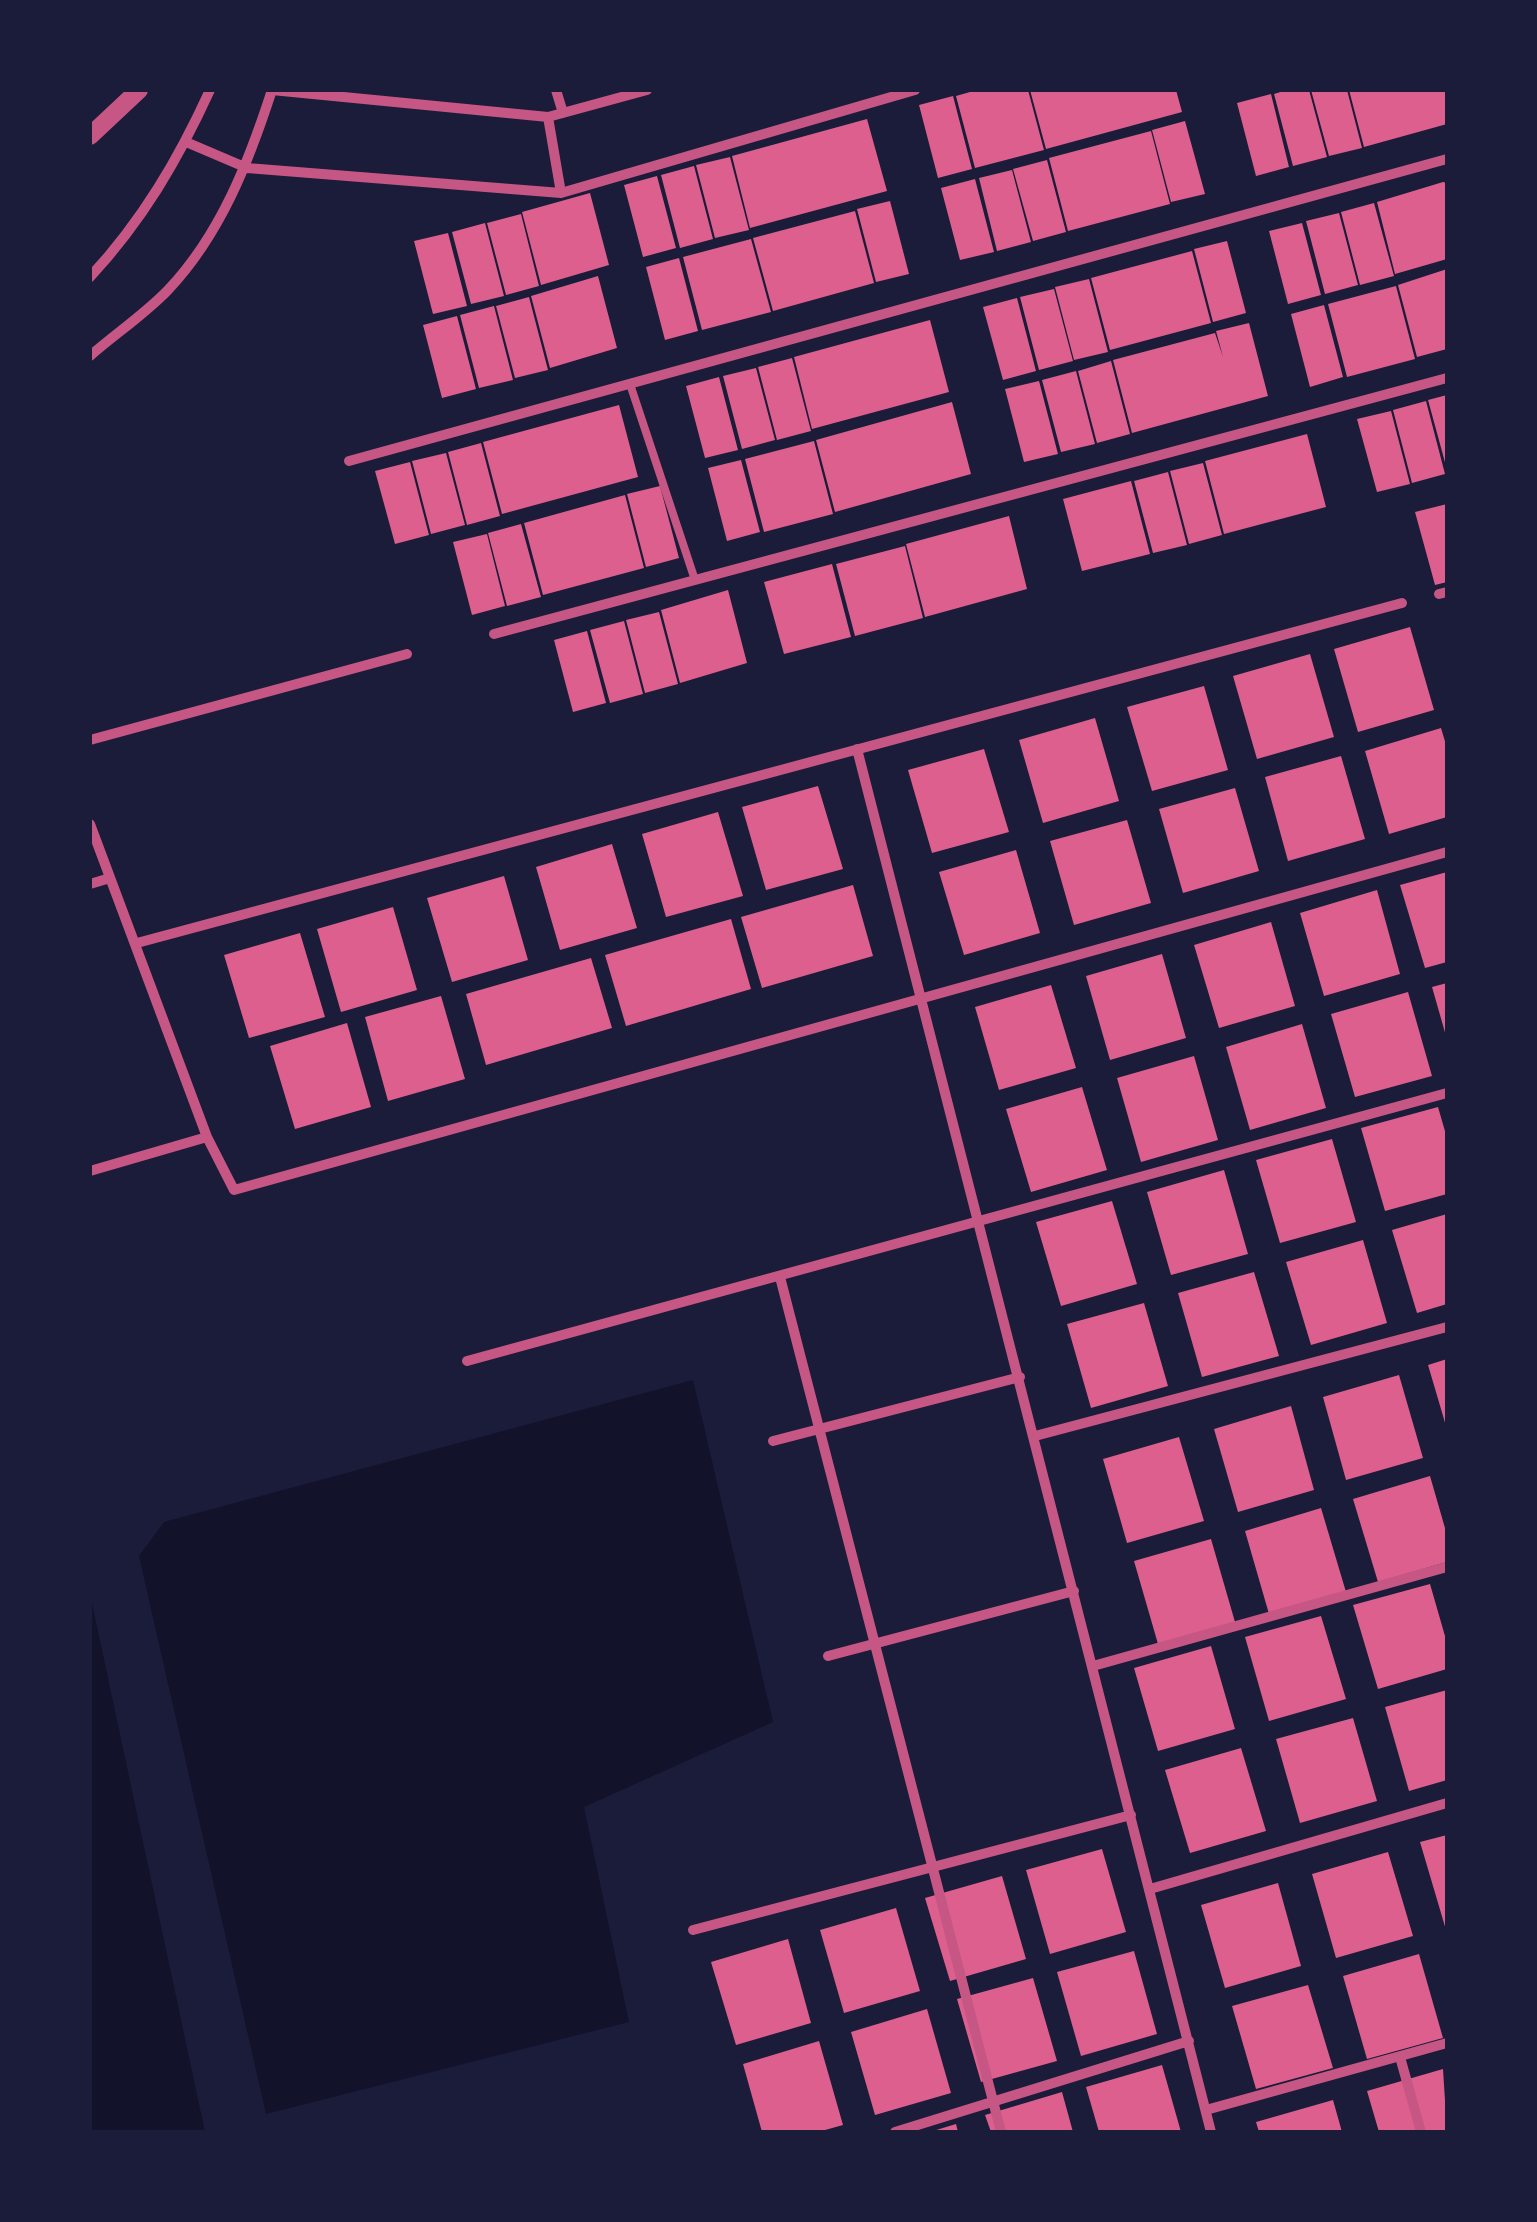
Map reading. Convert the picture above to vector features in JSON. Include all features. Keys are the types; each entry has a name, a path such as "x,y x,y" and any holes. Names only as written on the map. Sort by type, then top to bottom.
{"street":[{"path":"90,136 139,90"},
{"path":"90,277 122,243 186,142 210,90"},
{"path":"90,356 168,290 204,244 247,168 272,90 548,117 647,90"},
{"path":"556,90 563,113"},
{"path":"866,90 870,103"},
{"path":"186,142 247,168 561,192 916,90"},
{"path":"548,117 561,192"},
{"path":"349,460 1447,159"},
{"path":"494,634 1447,378"},
{"path":"137,942 1402,603"},
{"path":"90,740 407,654"},
{"path":"856,749 924,998 1212,2132"},
{"path":"90,824 207,1136 234,1190 1447,852"},
{"path":"90,884 110,878"},
{"path":"467,1361 1447,1093"},
{"path":"90,1171 207,1136"},
{"path":"780,1277 1001,2132"},
{"path":"1035,1436 1447,1327"},
{"path":"773,1441 1020,1377"},
{"path":"1093,1666 1447,1568"},
{"path":"828,1656 1074,1591"},
{"path":"1150,1888 1447,1803"},
{"path":"693,1930 1131,1814"},
{"path":"895,2132 1189,2041"},
{"path":"1206,2110 1447,2043"},
{"path":"1400,2057 1421,2132"}],"lane":[{"path":"630,384 695,580"}],"shaded area":[{"path":"693,1380 773,1722 584,1807 629,2022 266,2114 139,1556 164,1522"},
{"path":"90,1594 205,2132 90,2132"}],"building":[{"path":"977,90 1028,90 1044,150 975,168 956,96"},
{"path":"1030,90 1176,90 1182,112 1046,149"},
{"path":"1309,90 1327,157 1293,166 1274,94"},
{"path":"1311,90 1347,90 1362,148 1329,156"},
{"path":"1349,90 1447,90 1447,124 1364,147"},
{"path":"1271,94 1289,167 1256,176 1237,103"},
{"path":"953,96 972,169 938,178 919,105"},
{"path":"867,119 887,191 750,228 732,156"},
{"path":"1185,121 1205,194 1171,202 1152,130"},
{"path":"1151,131 1170,204 1068,231 1049,158"},
{"path":"730,157 749,230 715,238 696,165"},
{"path":"1047,160 1066,232 1033,241 1013,169"},
{"path":"694,166 713,239 680,248 661,175"},
{"path":"1012,170 1031,242 997,251 979,178"},
{"path":"657,176 676,248 643,257 624,185"},
{"path":"975,179 994,252 960,260 941,188"},
{"path":"1447,183 1447,259 1395,274 1377,202"},
{"path":"590,193 609,265 541,285 522,212"},
{"path":"890,201 909,274 876,282 857,209"},
{"path":"1374,203 1394,276 1360,285 1341,212"},
{"path":"855,211 874,283 773,311 753,238"},
{"path":"1339,213 1358,285 1325,294 1306,221"},
{"path":"521,214 539,286 506,295 487,223"},
{"path":"485,223 504,296 471,304 452,232"},
{"path":"1302,223 1321,295 1288,304 1269,231"},
{"path":"448,233 467,306 433,314 414,241"},
{"path":"751,239 771,312 702,330 683,257"},
{"path":"1227,241 1246,313 1213,322 1194,249"},
{"path":"1192,251 1211,323 1110,350 1091,278"},
{"path":"679,258 698,331 665,340 646,267"},
{"path":"1447,269 1447,349 1417,357 1398,285"},
{"path":"598,276 617,348 550,368 531,296"},
{"path":"1089,279 1108,352 1074,360 1055,287"},
{"path":"1396,286 1415,359 1347,377 1328,304"},
{"path":"1054,289 1073,361 1039,370 1020,297"},
{"path":"529,297 548,370 515,378 496,306"},
{"path":"1017,298 1036,371 1003,380 983,307"},
{"path":"1324,305 1343,377 1310,387 1291,314"},
{"path":"494,306 513,380 479,388 460,315"},
{"path":"457,316 476,389 442,398 423,325"},
{"path":"930,320 949,392 812,429 794,357"},
{"path":"1249,323 1268,396 1132,433 1113,360 1215,333 1223,357 1216,331"},
{"path":"792,358 811,431 777,440 758,367"},
{"path":"1111,361 1130,434 1097,443 1078,371"},
{"path":"756,368 775,440 742,449 723,376"},
{"path":"1076,371 1095,444 1061,452 1042,380"},
{"path":"719,377 738,450 705,458 686,386"},
{"path":"1039,381 1058,454 1024,462 1005,389"},
{"path":"1447,395 1447,466 1446,466 1428,400"},
{"path":"1426,401 1445,474 1412,483 1393,410"},
{"path":"952,402 971,474 835,512 816,440"},
{"path":"619,405 638,477 502,514 483,442"},
{"path":"1391,411 1410,484 1377,492 1357,419"},
{"path":"1307,434 1326,507 1224,534 1205,461"},
{"path":"814,441 833,514 764,532 745,459"},
{"path":"481,443 500,516 467,525 448,452"},
{"path":"446,453 465,525 431,534 412,461"},
{"path":"741,460 760,532 727,541 708,468"},
{"path":"410,462 429,535 395,544 375,471"},
{"path":"1203,463 1222,535 1189,544 1170,471"},
{"path":"1168,472 1187,545 1153,553 1134,481"},
{"path":"1131,481 1150,554 1082,571 1063,499"},
{"path":"660,486 679,558 646,567 627,494"},
{"path":"625,495 644,568 543,595 524,523"},
{"path":"1447,504 1447,582 1435,585 1415,512"},
{"path":"1009,516 1027,589 925,617 906,544"},
{"path":"521,524 541,597 507,606 488,533"},
{"path":"487,534 505,606 472,615 453,542"},
{"path":"905,546 923,618 855,636 836,564"},
{"path":"832,564 851,637 784,654 764,582"},
{"path":"728,590 747,663 680,683 661,610"},
{"path":"659,612 678,684 645,693 626,620"},
{"path":"624,621 643,694 610,703 590,630"},
{"path":"1410,627 1434,710 1358,732 1334,649"},
{"path":"587,631 606,703 573,712 554,640"},
{"path":"1310,654 1334,737 1257,759 1233,676"},
{"path":"1204,686 1228,770 1152,791 1127,707"},
{"path":"1095,718 1119,801 1043,823 1019,740"},
{"path":"1441,728 1447,748 1447,817 1389,834 1365,751"},
{"path":"984,749 1009,832 932,853 908,770"},
{"path":"1341,756 1365,839 1288,861 1265,777"},
{"path":"818,786 843,869 766,890 742,807"},
{"path":"1235,788 1259,871 1183,893 1159,809"},
{"path":"718,812 743,896 666,917 642,834"},
{"path":"1127,820 1151,903 1074,925 1050,841"},
{"path":"612,844 637,928 560,950 536,867"},
{"path":"1016,850 1040,933 964,955 939,872"},
{"path":"1447,872 1447,962 1425,968 1400,885"},
{"path":"504,876 528,960 452,982 427,898"},
{"path":"853,885 873,956 762,988 741,917"},
{"path":"1377,890 1400,974 1324,996 1300,913"},
{"path":"393,907 417,990 341,1012 317,929"},
{"path":"731,919 751,989 626,1026 605,955"},
{"path":"1271,922 1295,1006 1219,1028 1194,945"},
{"path":"300,933 325,1017 249,1038 224,955"},
{"path":"1162,954 1186,1038 1110,1060 1086,976"},
{"path":"591,958 612,1028 486,1065 466,994"},
{"path":"1447,983 1447,1036 1446,1036 1432,987"},
{"path":"1051,985 1076,1068 999,1090 975,1007"},
{"path":"1408,992 1432,1076 1355,1097 1331,1014"},
{"path":"441,996 465,1079 388,1101 365,1017"},
{"path":"347,1023 371,1107 295,1129 270,1046"},
{"path":"1302,1024 1326,1108 1250,1130 1226,1047"},
{"path":"1194,1056 1218,1140 1141,1162 1117,1078"},
{"path":"1082,1087 1107,1170 1031,1192 1006,1109"},
{"path":"1438,1107 1447,1138 1447,1194 1385,1211 1361,1128"},
{"path":"1332,1139 1356,1222 1280,1243 1256,1160"},
{"path":"1224,1170 1248,1254 1171,1275 1147,1192"},
{"path":"1112,1201 1137,1284 1061,1306 1036,1222"},
{"path":"1447,1214 1447,1304 1417,1313 1392,1230"},
{"path":"1363,1240 1387,1323 1311,1345 1286,1262"},
{"path":"1254,1272 1279,1356 1202,1377 1178,1293"},
{"path":"1144,1303 1168,1386 1091,1408 1067,1324"},
{"path":"1447,1359 1447,1426 1446,1426 1428,1365"},
{"path":"1399,1375 1423,1458 1346,1480 1323,1397"},
{"path":"1291,1406 1314,1490 1238,1512 1214,1429"},
{"path":"1179,1437 1204,1521 1127,1543 1103,1459"},
{"path":"1430,1476 1447,1535 1447,1562 1378,1582 1353,1499"},
{"path":"1321,1508 1346,1592 1269,1614 1245,1531"},
{"path":"1211,1539 1235,1622 1158,1644 1134,1561"},
{"path":"1430,1584 1447,1643 1447,1669 1378,1689 1353,1605"},
{"path":"1321,1616 1346,1699 1269,1721 1245,1637"},
{"path":"1211,1646 1235,1729 1158,1751 1134,1668"},
{"path":"1447,1690 1447,1780 1409,1791 1385,1707"},
{"path":"1353,1718 1377,1801 1300,1823 1276,1739"},
{"path":"1241,1748 1266,1831 1190,1853 1165,1770"},
{"path":"1447,1835 1447,1930 1446,1930 1420,1842"},
{"path":"1102,1849 1126,1932 1050,1954 1026,1870"},
{"path":"1388,1852 1413,1936 1336,1958 1312,1874"},
{"path":"1002,1876 1026,1959 950,1981 925,1898"},
{"path":"1278,1883 1301,1966 1225,1988 1201,1905"},
{"path":"896,1908 920,1991 844,2013 820,1930"},
{"path":"788,1939 811,2023 736,2045 711,1962"},
{"path":"1134,1951 1157,2034 1081,2056 1057,1972"},
{"path":"1419,1954 1443,2038 1367,2059 1343,1976"},
{"path":"1033,1978 1057,2061 981,2082 957,1999"},
{"path":"1308,1985 1333,2068 1256,2089 1232,2006"},
{"path":"927,2009 951,2093 875,2115 851,2032"},
{"path":"819,2041 843,2125 818,2132 762,2132 743,2064"},
{"path":"1162,2065 1181,2132 1099,2132 1086,2087"},
{"path":"1443,2069 1447,2132 1379,2132 1367,2091"},
{"path":"1062,2092 1073,2132 991,2132 985,2115"},
{"path":"1333,2100 1342,2132 1259,2132 1256,2122"},
{"path":"956,2124 958,2132 933,2132 933,2131"}]}
